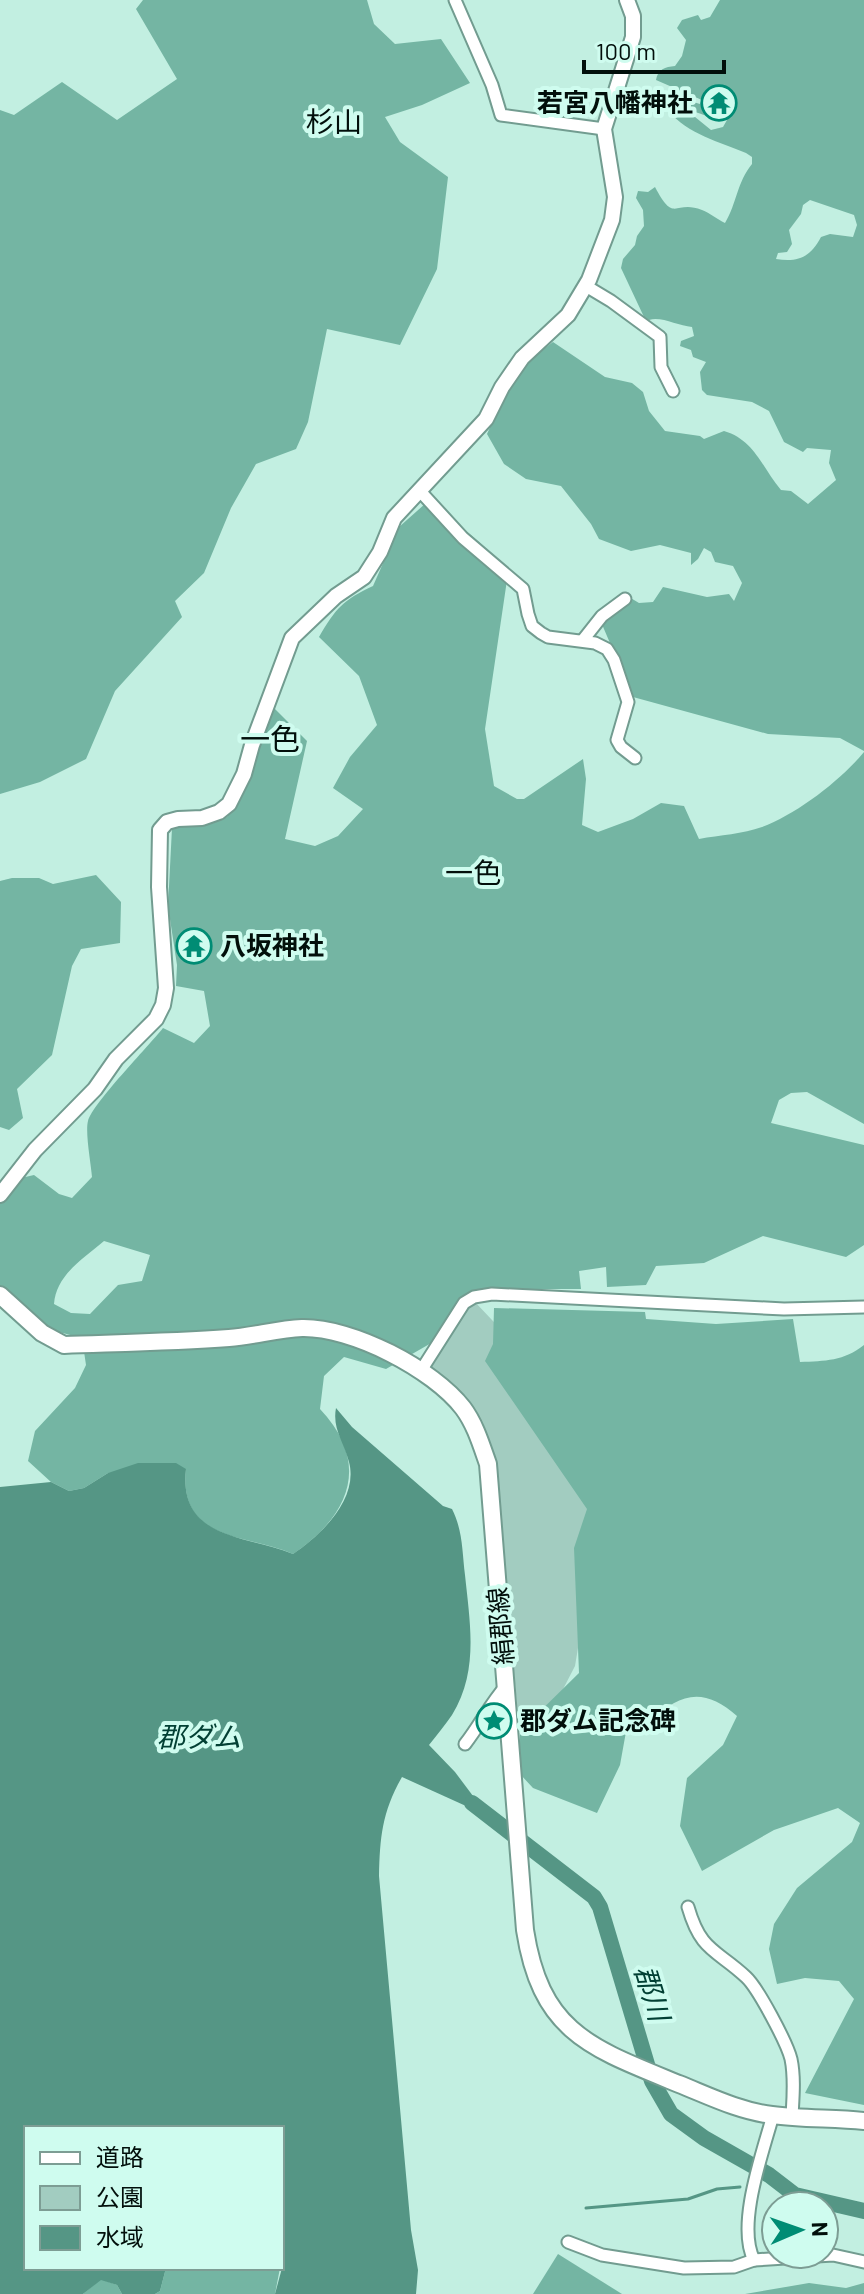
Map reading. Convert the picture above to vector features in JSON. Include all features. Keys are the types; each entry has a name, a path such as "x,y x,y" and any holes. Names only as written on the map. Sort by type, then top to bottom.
{"main road":[{"name":"絹郡線","path":"0,1295 42,1333 64,1345 233,1338 304,1328 332,1331 422,1369 464,1409 478,1434 488,1464 525,1930 530,1961 540,1989 557,2016 581,2040 641,2069 741,2109 773,2115 864,2121"}],"street":[{"path":"455,0 492,85 501,115 604,129"},
{"path":"0,1195 35,1150 95,1089 116,1059 156,1019 163,1005 166,988 159,887 160,830 167,822 202,818 219,812 229,804 244,774 276,676 292,638 336,596 364,577 380,552 394,518 486,419 522,358 568,315 586,286 612,220 615,197 604,129 633,37 633,16 627,0"},
{"path":"586,286 660,337 661,367 673,391"},
{"path":"419,490 445,521 523,589 532,626 548,637 583,640 607,649 614,660 628,702 617,740 635,758"},
{"path":"583,640 602,616 625,599"},
{"path":"422,1369 464,1303 474,1297 492,1294 784,1309 864,1307"},
{"path":"465,1744 506,1686"},
{"path":"688,1907 695,1931 718,1957 747,1978 780,2035 791,2058 794,2087 792,2116"},
{"path":"754,2260 749,2252 750,2200 773,2115"},
{"path":"568,2242 602,2255 684,2268 734,2267 754,2260 833,2255 864,2262"}],"green space":[{"path":"474,1301 510,1339 599,1521 575,1666 560,1695 519,1727 496,1476 479,1424 428,1369 457,1317"}],"shaded area":[{"path":"143,0 367,0 374,24 395,44 441,39 470,83 422,105 385,117 400,142 448,177 437,269 400,345 327,329 308,422 296,449 256,464 231,508 204,573 175,601 182,617 115,691 86,759 40,782 0,794 0,110 14,115 62,82 117,120 177,79 136,9"},
{"path":"720,0 864,0 864,751 840,738 768,734 633,697 601,622 629,597 639,603 653,602 663,587 707,597 729,594 734,601 742,583 733,566 715,562 711,552 704,548 691,565 691,553 660,545 631,551 599,539 561,486 526,479 504,464 487,434 520,372 553,342 605,377 632,383 643,392 649,411 665,431 704,439 724,431 735,435 751,448 781,490 791,491 808,504 836,480 829,463 831,450 807,448 803,452 784,442 769,411 752,402 707,395 702,390 700,372 706,362 693,357 691,350 680,346 681,341 694,336 692,327 644,317 621,268 623,259 635,245 644,226 643,210 636,198 638,191 648,192 655,187 671,208 693,207 725,223 752,164 752,157 746,153 694,131 669,111 684,108 711,130 723,127 727,120 689,109 671,95 673,93 700,104 702,100 656,80 660,71 675,66 682,56 686,40 677,28 682,20 698,15 701,20 710,17","holes":["810,200 854,215 857,225 853,237 830,234 821,237 803,257 776,259 778,253 787,252 792,244 789,230 801,214 803,205"]},
{"path":"426,503 483,546 507,580 485,729 494,786 517,799 524,799 583,759 586,779 582,825 598,832 633,819 661,803 684,806 699,839 762,827 789,814 818,795 864,752 864,1124 807,1092 791,1093 779,1100 771,1123 864,1145 864,1245 846,1257 763,1236 704,1263 656,1266 646,1285 607,1287 606,1267 579,1271 581,1289 508,1289 475,1295 456,1304 433,1342 386,1369 344,1357 324,1376 320,1409 336,1429 346,1450 349,1469 347,1488 340,1506 328,1523 293,1554 237,1538 204,1523 193,1510 186,1493 186,1469 108,1473 84,1488 69,1491 51,1482 28,1461 35,1431 75,1388 86,1365 82,1338 51,1330 0,1288 0,1204 21,1178 34,1175 59,1194 72,1198 92,1177 88,1121 110,1089 163,1028 194,1043 210,1026 204,991 176,986 177,965 168,906 172,828 227,817 246,788 271,705 307,741 285,839 315,846 338,836 363,809 333,788 350,757 377,725 359,676 319,637 341,606 373,586 399,527","holes":["104,1241 150,1255 142,1281 118,1285 90,1314 71,1313 54,1304 65,1276"]},
{"path":"96,875 121,902 120,943 81,949 72,966 52,1055 17,1089 23,1118 9,1130 0,1127 0,881 39,878 53,884"},
{"path":"494,1308 645,1312 646,1319 716,1324 793,1319 800,1362 842,1357 864,1345 864,2105 805,2093 854,1999 839,1981 805,1978 777,1984 769,1949 774,1924 797,1888 852,1842 860,1823 838,1808 774,1830 702,1871 680,1826 687,1778 723,1745 737,1716 714,1700 703,1697 682,1699 651,1722 629,1715 620,1765 597,1813 533,1788 520,1774 520,1731 579,1673 574,1548 587,1509 485,1361 493,1344"},
{"path":"558,2254 622,2294 533,2294"},
{"path":"165,2270 280,2270 275,2294 155,2294 160,2291"},
{"path":"101,2279 117,2285 122,2294 83,2294"},
{"path":"809,2283 846,2288 864,2283 864,2294 745,2294"}],"water":[{"name":"郡ダム","path":"336,1408 352,1427 443,1506 452,1509 456,1517 462,1541 469,1611 469,1664 461,1698 429,1745 455,1772 488,1816 402,1777 386,1813 381,1837 379,1876 411,2230 418,2270 416,2294 275,2294 284,2270 284,2126 24,2126 24,2270 165,2270 160,2291 155,2294 122,2294 117,2285 101,2280 83,2294 0,2294 0,1487 51,1482 69,1491 84,1488 108,1473 138,1463 176,1463 186,1469 186,1492 193,1510 204,1522 219,1531 293,1554 325,1527 343,1503 348,1489 351,1476 349,1462 335,1416"}],"waterway":[{"name":"郡川","path":"472,1803 594,1897 600,1907 652,2081 671,2114 704,2138 769,2175 795,2195 864,2211"},
{"path":"586,2208 688,2199 717,2189 740,2187"}],"place":[{"name":"若宮八幡神社","path":"719,103"},
{"name":"八坂神社","path":"194,946"},
{"name":"郡ダム記念碑","path":"494,1721"}],"district":[{"name":"杉山","path":"334,122"},
{"name":"一色","path":"270,740"},
{"name":"一色","path":"473,873"}]}
